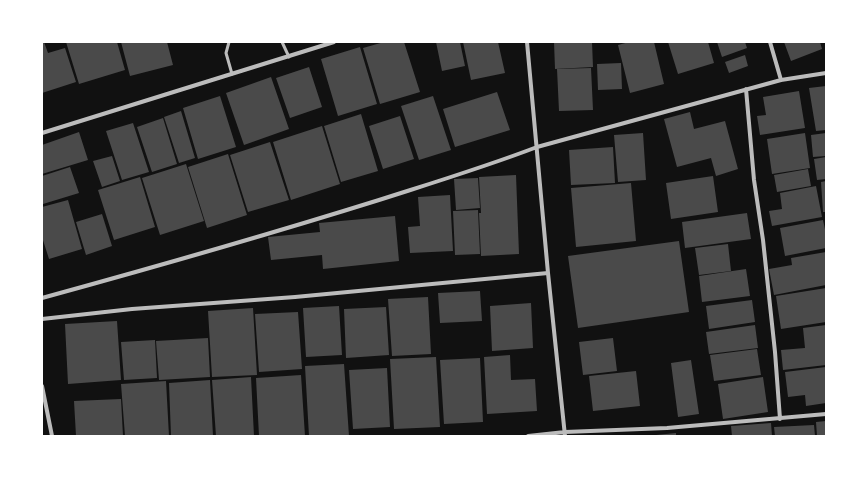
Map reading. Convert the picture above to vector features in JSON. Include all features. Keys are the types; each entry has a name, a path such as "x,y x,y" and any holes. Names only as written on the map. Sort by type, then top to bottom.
{"street":[{"path":"42,133 334,42"},
{"path":"527,42 548,273 565,434"},
{"path":"770,42 781,80"},
{"path":"42,298 165,264 321,218 498,162 537,147 781,80 826,73"},
{"path":"746,89 754,180 763,240 776,352 780,419"},
{"path":"42,319 132,309 303,296 548,273"},
{"path":"42,386 52,436"},
{"path":"528,436 667,428 826,414"}],"lane":[{"path":"229,42 226,53 232,74"},
{"path":"282,42 289,57"}],"building":[{"path":"42,42 44,42 48,53 65,48 76,82 42,93"},
{"path":"66,42 117,42 125,70 79,84"},
{"path":"121,42 167,42 173,65 130,76"},
{"path":"384,42 404,42 420,92 380,104 363,48"},
{"path":"436,42 460,42 465,66 442,71"},
{"path":"463,42 498,42 505,73 471,80"},
{"path":"554,42 592,42 593,67 555,69"},
{"path":"629,42 654,42 664,84 630,93 618,45"},
{"path":"668,42 708,42 714,63 678,74"},
{"path":"717,42 745,42 747,48 722,57"},
{"path":"784,42 820,42 822,49 791,61"},
{"path":"360,47 377,104 338,116 321,59"},
{"path":"745,55 748,66 729,73 725,62"},
{"path":"621,63 622,89 598,90 597,64"},
{"path":"309,67 322,107 290,118 276,78"},
{"path":"591,68 593,110 559,111 557,69"},
{"path":"271,77 289,129 244,145 226,93"},
{"path":"826,86 826,130 816,131 809,88"},
{"path":"799,91 805,128 760,135 757,116 766,115 763,97"},
{"path":"497,92 510,130 455,147 443,109"},
{"path":"220,96 236,147 198,159 183,108"},
{"path":"433,96 451,150 419,160 401,106"},
{"path":"181,111 195,158 179,163 164,117"},
{"path":"690,112 694,129 725,121 738,169 716,176 711,158 677,167 664,119"},
{"path":"361,114 378,171 341,182 324,126"},
{"path":"400,116 414,159 383,169 369,126"},
{"path":"163,118 177,164 152,172 137,127"},
{"path":"133,123 149,172 122,180 106,131"},
{"path":"322,126 340,184 291,200 273,142"},
{"path":"79,132 88,160 42,174 42,145"},
{"path":"643,133 646,180 618,182 614,135"},
{"path":"805,133 810,168 772,174 767,139"},
{"path":"826,133 826,156 813,157 811,135"},
{"path":"270,142 289,200 248,212 230,155"},
{"path":"613,147 615,183 571,185 569,150"},
{"path":"228,154 247,215 207,228 188,167"},
{"path":"112,156 120,181 102,187 93,161"},
{"path":"826,157 826,179 817,180 814,159"},
{"path":"186,164 204,221 160,235 142,178"},
{"path":"70,167 79,193 43,204 42,176"},
{"path":"808,169 811,186 777,192 774,175"},
{"path":"516,175 519,254 481,256 479,177"},
{"path":"713,176 718,212 671,219 666,183"},
{"path":"140,177 155,227 114,240 98,190"},
{"path":"478,178 480,208 456,210 454,179"},
{"path":"826,181 826,212 823,212 821,182"},
{"path":"631,183 636,241 576,247 571,188"},
{"path":"816,186 822,217 772,226 769,211 782,209 780,193"},
{"path":"450,195 453,251 410,253 408,227 420,226 418,197"},
{"path":"68,200 82,249 49,259 42,237 42,207"},
{"path":"478,210 480,254 455,255 453,211"},
{"path":"747,213 751,239 685,248 682,222"},
{"path":"102,214 112,246 86,255 76,222"},
{"path":"395,216 399,261 323,269 322,255 271,260 268,237 320,232 319,223"},
{"path":"823,220 826,234 826,248 785,256 780,228"},
{"path":"679,241 689,312 578,328 568,256"},
{"path":"728,244 731,271 699,275 695,248"},
{"path":"826,252 826,285 774,295 769,269 792,265 791,258"},
{"path":"746,269 750,296 702,302 699,276"},
{"path":"826,288 826,322 781,329 776,296"},
{"path":"480,291 482,321 440,323 438,293"},
{"path":"428,297 431,354 392,356 388,299"},
{"path":"752,300 755,322 709,329 706,306"},
{"path":"531,303 533,348 492,351 490,306"},
{"path":"339,306 342,355 306,357 303,308"},
{"path":"386,307 389,355 346,358 344,309"},
{"path":"253,308 257,375 212,377 208,311"},
{"path":"298,312 302,369 259,372 255,314"},
{"path":"117,321 121,380 68,384 65,324"},
{"path":"755,325 758,348 709,354 706,332"},
{"path":"826,325 826,365 783,370 781,350 805,348 803,328"},
{"path":"208,338 210,377 159,380 156,341"},
{"path":"613,338 617,371 583,375 579,342"},
{"path":"155,340 157,378 124,380 121,342"},
{"path":"757,349 761,375 714,381 710,355"},
{"path":"510,355 511,380 535,379 537,411 487,414 484,357"},
{"path":"436,357 440,427 394,429 390,359"},
{"path":"480,358 483,422 444,424 440,360"},
{"path":"691,360 699,414 678,417 671,363"},
{"path":"344,364 349,436 309,436 305,366"},
{"path":"826,367 826,403 806,406 805,395 788,397 785,372"},
{"path":"387,368 390,427 353,429 349,370"},
{"path":"636,371 640,406 593,411 589,376"},
{"path":"301,375 305,436 259,436 256,378"},
{"path":"251,377 254,436 216,436 212,380"},
{"path":"763,377 768,412 723,419 718,384"},
{"path":"210,380 213,436 171,436 169,383"},
{"path":"166,381 169,436 125,436 121,384"},
{"path":"121,399 123,436 76,436 74,401"},
{"path":"826,421 826,436 817,436 816,422"},
{"path":"771,423 772,436 732,436 731,426"},
{"path":"814,425 815,436 775,436 774,427"},
{"path":"676,433 676,436 656,436 656,435"}]}
